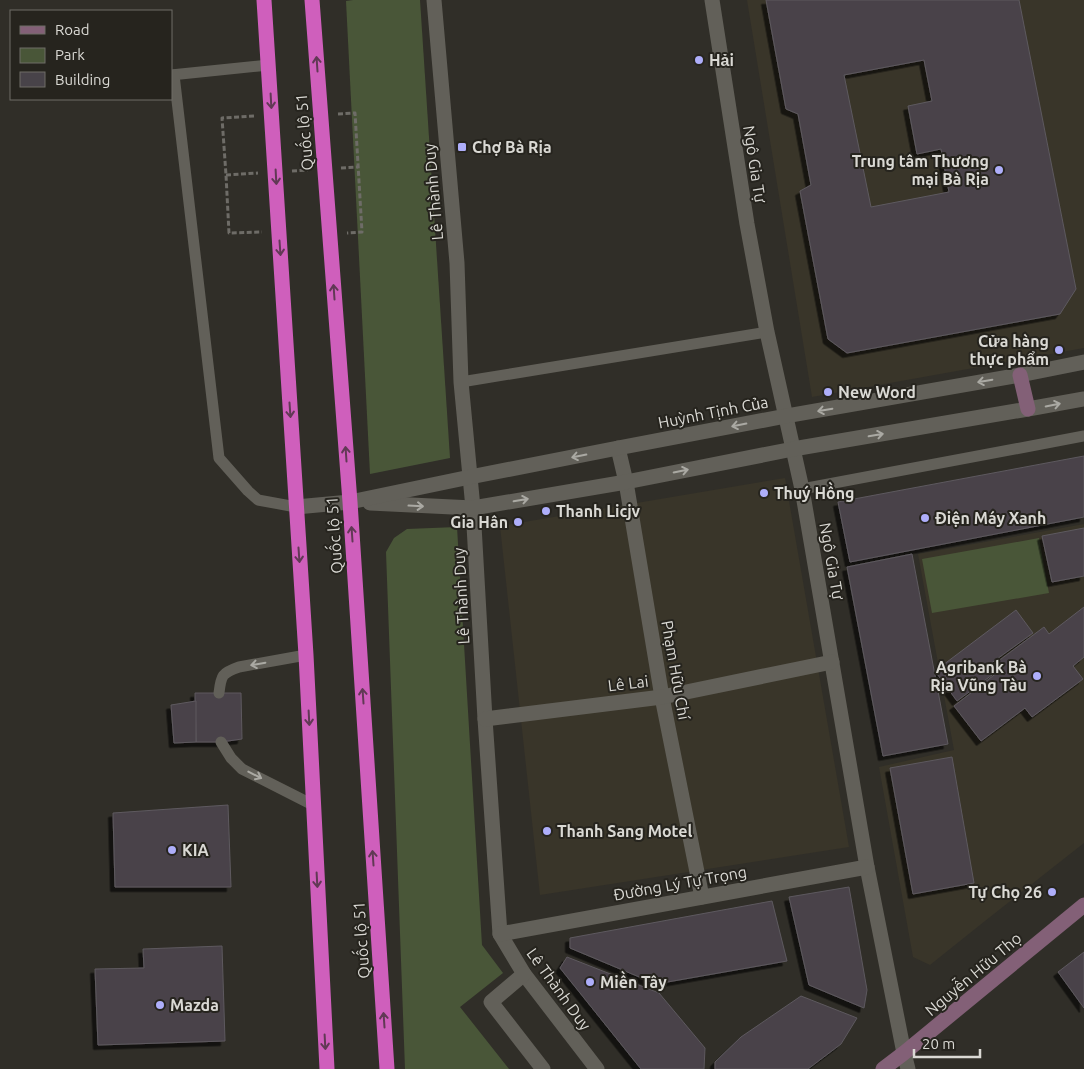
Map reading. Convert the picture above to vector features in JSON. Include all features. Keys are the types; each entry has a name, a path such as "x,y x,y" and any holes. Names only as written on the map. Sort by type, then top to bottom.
{"highway":[{"name":"Quốc lộ 51","path":"264,0 306,655 327,1069"},
{"name":"Quốc lộ 51","path":"312,0 350,502 387,1069"}],"street":[{"name":"Lê Thành Duy","path":"434,0 457,263 461,382 473,508 500,934 524,974 597,1069"},
{"name":"Ngô Gia Tự","path":"712,0 746,215 768,332 802,489 867,867 908,1069"},
{"name":"Huỳnh Tịnh Của","path":"296,507 350,502 618,448 1084,362"},
{"path":"1020,375 1028,410"},
{"name":"Huỳnh Tịnh Của","path":"350,502 473,508 626,482 793,449 1084,399"},
{"name":"Phạm Hữu Chí","path":"618,448 626,482 662,697 702,897"},
{"name":"Lê Lai","path":"485,719 662,697 832,662"},
{"name":"Đường Lý Tự Trọng","path":"500,934 867,867"},
{"name":"Nguyễn Hữu Thọ","path":"883,1069 904,1054 1084,905"},
{"path":"524,974 491,1002 543,1069"}],"lane":[{"path":"269,65 173,75 219,458 258,500 296,507"},
{"path":"461,382 768,332"},
{"path":"802,489 1084,436"},
{"path":"220,693 221,679 228,671 239,667 306,655"},
{"path":"221,742 231,758 242,769 313,805"}],"path":[{"path":"355,113 362,232"},
{"path":"272,115 222,118 229,233 279,232"}],"shaded area":[{"name":"Trung tâm Thương mại Bà Rịa","path":"747,0 1084,0 1084,348 812,397"},
{"path":"785,478 849,847 540,895 500,526"},
{"path":"1084,524 1084,843 930,965 913,957 879,767 954,750 918,554"}],"green space":[{"path":"420,0 450,458 370,474 346,1"},
{"path":"457,527 482,945 503,973 460,1007 509,1069 405,1069 386,552 394,538 407,529"},
{"path":"1039,538 1049,593 932,613 922,559"}],"building":[{"name":"Trung tâm Thương mại Bà Rịa","path":"766,0 1019,0 1076,289 1060,314 847,353 828,339 800,191 811,185 798,114 786,109","holes":["924,60 932,101 908,106 917,154 941,149 949,192 871,207 844,75"]},
{"path":"1084,456 1084,517 850,562 838,502"},
{"path":"1084,528 1084,576 1052,582 1042,536"},
{"path":"912,554 948,744 883,756 847,567"},
{"name":"Agribank Bà Rịa Vũng Tàu","path":"1084,607 1084,657 1073,666 1083,679 1032,717 1025,708 981,741 954,706 998,672 993,665 1044,627 1049,634"},
{"path":"1016,610 1033,633 990,664 996,672 957,701 935,671"},
{"path":"195,693 241,693 242,739 221,742 196,742"},
{"path":"196,701 196,742 174,743 171,705"},
{"path":"952,757 974,883 913,894 890,768"},
{"name":"KIA","path":"228,805 231,887 115,887 113,813"},
{"path":"849,887 867,990 864,1008 809,985 789,897"},
{"path":"772,901 787,961 656,984 570,948 570,938"},
{"name":"Mazda","path":"222,946 225,1041 98,1045 95,969 144,968 143,949"},
{"path":"1084,952 1084,1008 1058,972"},
{"path":"567,957 659,993 705,1048 704,1069 641,1069 560,968"},
{"path":"801,996 857,1018 841,1044 808,1069 715,1069 715,1062 741,1037"}],"place":[{"name":"Hải","path":"699,60"},
{"name":"Chợ Bà Rịa","path":"462,147"},
{"name":"Trung tâm Thương mại Bà Rịa","path":"999,170"},
{"name":"Cửa hàng thực phẩm","path":"1059,350"},
{"name":"New Word","path":"828,392"},
{"name":"Thuý Hồng","path":"764,493"},
{"name":"Thanh Licjv","path":"546,511"},
{"name":"Điện Máy Xanh","path":"925,518"},
{"name":"Gia Hân","path":"518,522"},
{"name":"Agribank Bà Rịa Vũng Tàu","path":"1037,676"},
{"name":"Thanh Sang Motel","path":"547,831"},
{"name":"KIA","path":"172,850"},
{"name":"Tự Chọ 26","path":"1052,892"},
{"name":"Miền Tây","path":"590,982"},
{"name":"Mazda","path":"160,1005"}]}
